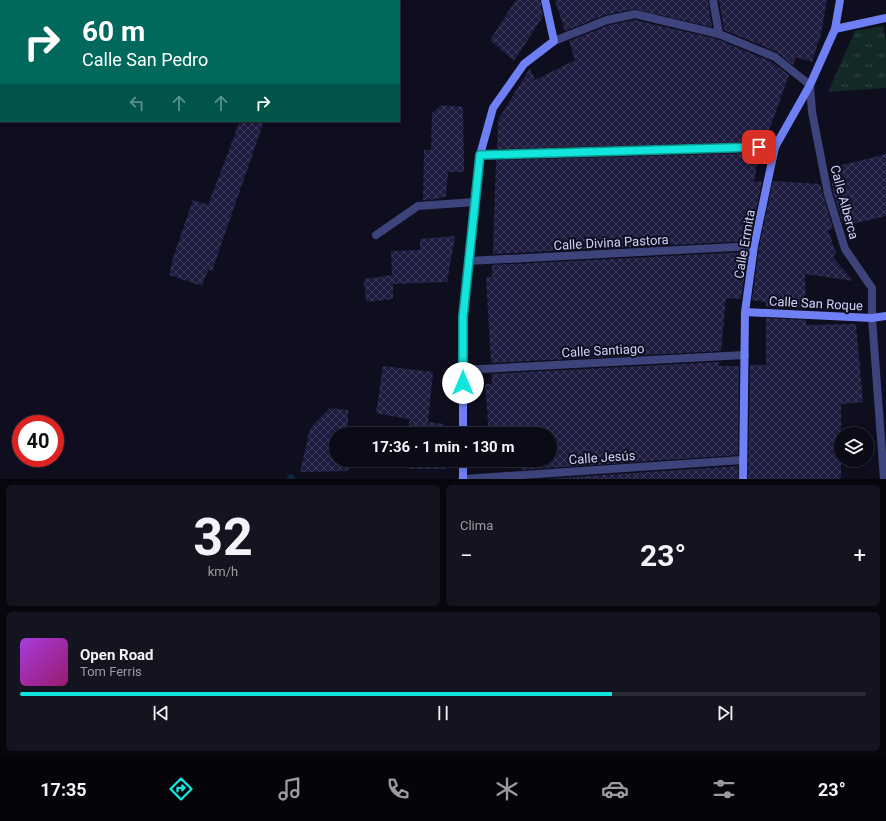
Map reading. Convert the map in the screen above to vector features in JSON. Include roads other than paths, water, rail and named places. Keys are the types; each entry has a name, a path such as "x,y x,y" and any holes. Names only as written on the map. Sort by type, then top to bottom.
{"street":[{"path":"545,0 554,41"},
{"path":"713,0 719,34"},
{"name":"Calle Ermita","path":"743,479 742,460 745,312 754,246 775,147 810,85 835,29 840,0"},
{"path":"463,427 463,317 480,155 493,108 524,64 554,41 607,20 634,14 719,34 774,57 810,85"},
{"path":"835,29 886,18"},
{"name":"Calle Alberca","path":"810,85 812,112 828,194 845,249 872,288 872,318 884,453 884,479"},
{"path":"480,155 775,147"},
{"path":"376,235 418,206 475,202"},
{"name":"Calle Divina Pastora","path":"468,261 754,246"},
{"name":"Calle San Roque","path":"745,312 872,318 886,316"},
{"name":"Calle Santiago","path":"463,370 745,355"},
{"name":"Calle Jesús","path":"464,479 742,460"},
{"path":"463,467 464,479"}]}
